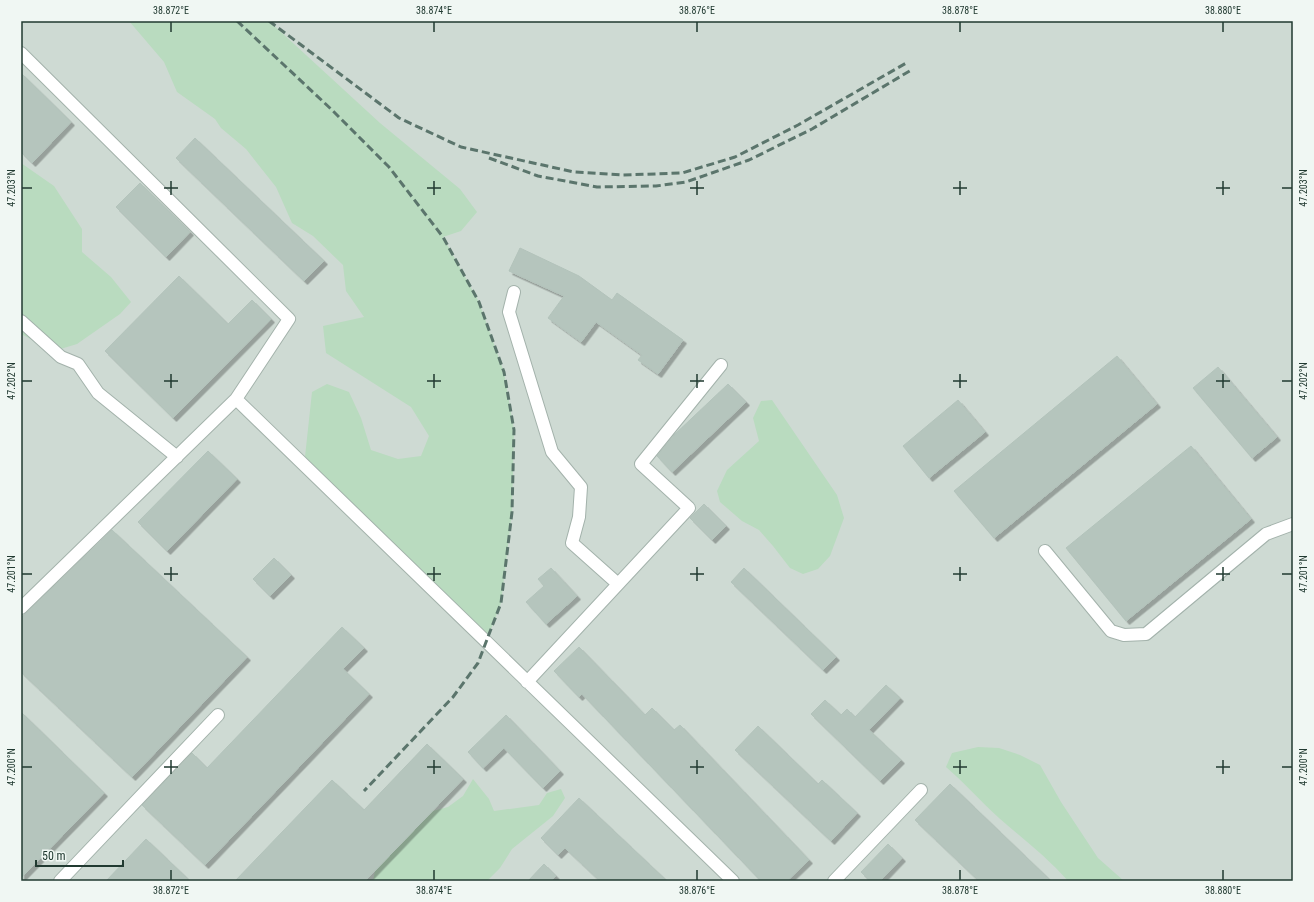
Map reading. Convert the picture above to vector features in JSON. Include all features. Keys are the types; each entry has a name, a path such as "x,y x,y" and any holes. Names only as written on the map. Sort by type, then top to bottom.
{"lane":[{"path":"21,53 289,319 236,399 21,608"},
{"path":"514,292 509,312 552,452 581,487 579,517 572,543 618,584"},
{"path":"21,321 61,357 78,364 98,394 177,457"},
{"path":"528,682 689,508 642,464 721,365"},
{"path":"236,399 733,881"},
{"path":"1046,551 1111,631 1124,635 1146,634 1266,534 1293,524"},
{"path":"60,881 218,715"},
{"path":"834,881 921,790"}],"shaded area":[{"path":"21,21 1293,21 1293,881 21,881"}],"green space":[{"path":"129,21 269,21 380,123 460,189 477,212 461,231 443,237 479,302 504,372 514,430 512,512 501,603 486,642 304,466 312,392 327,384 349,392 361,418 371,450 398,459 421,456 429,436 411,407 326,353 323,326 364,317 346,291 343,265 313,236 292,223 276,187 246,149 221,128 215,119 177,92 164,62"},
{"path":"21,163 54,186 82,229 82,252 111,277 131,302 120,314 77,344 54,351 21,334"},
{"path":"772,400 837,495 844,518 830,556 818,569 803,574 790,568 759,530 742,521 720,502 717,491 727,470 759,441 753,418 761,401"},
{"path":"978,747 999,748 1020,755 1040,765 1061,802 1098,858 1124,881 1068,881 1043,856 999,818 946,767 952,753"},
{"path":"473,779 489,799 494,811 539,805 547,793 561,789 565,798 553,816 512,849 500,868 487,881 373,881 375,871 433,811 448,807 463,796"}],"building":[{"path":"21,73 71,122 32,163 21,152"},
{"path":"195,138 324,261 304,281 176,158"},
{"path":"140,183 190,232 166,257 116,207"},
{"path":"520,248 579,276 612,300 617,293 683,340 658,374 638,360 642,355 596,322 581,342 548,318 564,296 509,271"},
{"path":"179,276 228,324 252,300 271,319 173,418 105,351"},
{"path":"1117,356 1157,404 994,538 954,491"},
{"path":"1218,367 1277,437 1252,458 1193,388"},
{"path":"728,384 746,402 672,472 657,456 674,435"},
{"path":"958,400 985,432 929,478 903,446"},
{"path":"1191,446 1251,519 1126,621 1066,548"},
{"path":"208,451 237,479 167,551 138,522"},
{"path":"704,504 726,526 712,540 690,518"},
{"path":"112,530 247,657 132,777 21,672 21,618"},
{"path":"274,558 291,575 270,596 253,579"},
{"path":"551,568 577,596 546,624 526,602 544,586 538,579"},
{"path":"744,568 836,657 823,670 731,582"},
{"path":"342,627 364,648 343,669 369,694 205,865 142,805 192,753 207,768"},
{"path":"579,647 645,715 652,708 674,730 680,725 809,860 787,881 761,881 582,694 579,697 554,671"},
{"path":"886,685 900,698 869,730 901,760 880,781 811,714 825,700 841,715 847,709 855,717"},
{"path":"21,712 104,793 21,878"},
{"path":"506,715 560,771 543,788 504,748 483,768 468,752"},
{"path":"758,726 818,784 822,780 857,813 831,841 735,750"},
{"path":"427,744 463,779 365,881 235,881 332,780 364,810"},
{"path":"950,784 1051,881 979,881 915,820"},
{"path":"579,798 667,881 600,881 565,848 558,855 541,838"},
{"path":"146,839 190,881 106,881"},
{"path":"888,844 902,858 880,881 870,881 861,872"},
{"path":"544,864 556,876 551,881 528,881"}],"railway":[{"path":"237,21 331,109 389,167 443,237 479,302 504,372 514,430 512,512 501,603 478,663 453,697 364,791"},
{"path":"269,21 399,118 461,147 574,172 623,175 682,173 735,157 798,125 908,62"},
{"path":"489,158 538,176 597,187 656,186 686,182 749,160 812,129 913,69"}]}
